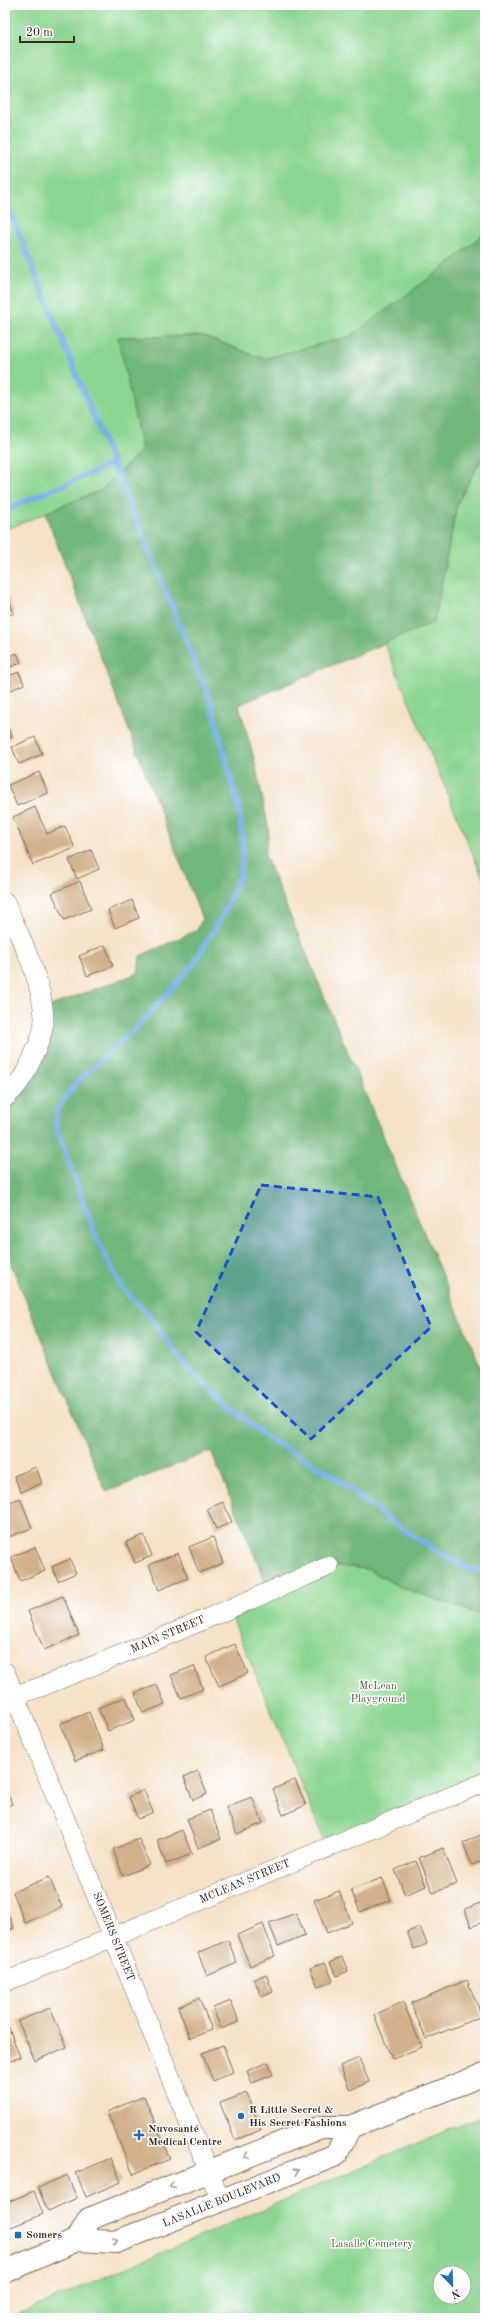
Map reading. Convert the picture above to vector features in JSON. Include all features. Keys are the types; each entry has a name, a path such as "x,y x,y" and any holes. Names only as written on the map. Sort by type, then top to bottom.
{"main road":[{"path":"77,2240 89,2219 321,2127 350,2127 485,2074"},
{"name":"LASALLE BOULEVARD","path":"5,2272 77,2240 116,2242 336,2155 350,2127"}],"street":[{"path":"5,902 34,974 41,997 44,1019 39,1044 29,1067 9,1095"},
{"name":"MAIN STREET","path":"10,1697 46,1685 178,1631 329,1566"},
{"name":"SOMERS STREET","path":"5,1672 10,1697 113,1937 221,2201"},
{"name":"MCLEAN STREET","path":"5,1982 485,1782"}],"highlighted area":[{"path":"261,1185 378,1197 431,1327 311,1439 196,1332"}],"green space":[{"path":"5,5 485,5 485,232 451,262 351,336 264,359 203,336 119,337 142,450 101,490 5,530"},
{"path":"485,232 485,452 457,504 434,622 239,705 254,758 269,830 265,856 485,1377 485,1616 400,1587 368,1569 329,1565 269,1590 211,1451 106,1492 5,1250 5,1102 45,1008 138,973 140,956 197,930 202,919 45,513 101,490 142,450 118,337 203,336 264,359 351,336 451,262"},
{"path":"485,452 485,883 384,642 434,622 457,504"},
{"name":"McLean Playground","path":"329,1565 368,1569 400,1587 485,1616 485,1780 327,1846 228,1608"},
{"name":"Lasalle Cemetery","path":"485,2114 485,2318 9,2318"}],"building":[{"path":"8,597 14,613 5,617 5,598"},
{"path":"17,653 21,663 5,669 5,658"},
{"path":"19,672 24,684 5,693 5,677"},
{"path":"5,721 12,737 5,740"},
{"path":"35,737 42,754 19,764 12,747"},
{"path":"39,772 48,793 17,806 8,785"},
{"path":"35,807 47,834 65,826 75,848 33,865 13,817"},
{"path":"91,850 99,869 77,879 69,860"},
{"path":"80,881 91,909 64,920 52,893"},
{"path":"132,900 139,918 115,928 108,910"},
{"path":"105,945 113,966 87,976 79,956"},
{"path":"36,1467 42,1483 21,1492 14,1476"},
{"path":"20,1498 32,1528 6,1538 5,1504"},
{"path":"223,1502 232,1522 216,1529 207,1509"},
{"path":"144,1535 152,1556 135,1563 126,1542"},
{"path":"213,1537 223,1563 199,1573 189,1547"},
{"path":"35,1547 45,1571 20,1581 11,1557"},
{"path":"178,1553 188,1578 159,1590 149,1565"},
{"path":"70,1559 76,1573 58,1581 52,1567"},
{"path":"63,1596 79,1635 44,1650 28,1611"},
{"path":"235,1644 248,1673 219,1686 206,1657"},
{"path":"194,1666 203,1689 181,1698 171,1675"},
{"path":"157,1685 165,1704 143,1713 135,1693"},
{"path":"126,1697 135,1720 108,1731 98,1708"},
{"path":"89,1712 104,1750 75,1761 60,1724"},
{"path":"198,1771 207,1794 193,1800 184,1777"},
{"path":"295,1780 306,1805 283,1815 273,1789"},
{"path":"5,1788 12,1804 5,1807"},
{"path":"144,1790 153,1812 138,1819 129,1797"},
{"path":"252,1797 263,1823 237,1834 226,1807"},
{"path":"210,1810 221,1839 198,1848 187,1819"},
{"path":"182,1830 192,1854 166,1864 157,1840"},
{"path":"485,1833 485,1860 472,1865 463,1843"},
{"path":"139,1839 150,1865 123,1876 113,1849"},
{"path":"443,1848 457,1884 433,1893 419,1858"},
{"path":"416,1861 426,1886 405,1895 395,1870"},
{"path":"49,1877 62,1907 25,1923 13,1892"},
{"path":"382,1878 391,1900 360,1912 351,1890"},
{"path":"339,1891 352,1923 327,1933 314,1900"},
{"path":"480,1903 485,1921 471,1927 465,1909"},
{"path":"5,1907 14,1928 5,1932"},
{"path":"296,1913 305,1935 278,1946 269,1923"},
{"path":"263,1924 275,1956 250,1966 237,1935"},
{"path":"420,1927 427,1944 414,1949 407,1932"},
{"path":"228,1940 237,1963 207,1976 198,1953"},
{"path":"342,1957 348,1971 337,1976 330,1962"},
{"path":"325,1962 333,1981 318,1987 310,1968"},
{"path":"266,1974 273,1992 262,1997 254,1979"},
{"path":"467,1980 482,2016 426,2039 411,2003"},
{"path":"199,1998 212,2030 190,2038 178,2007"},
{"path":"231,2001 239,2022 221,2029 213,2008"},
{"path":"403,2002 422,2047 392,2059 374,2015"},
{"path":"50,2008 67,2047 35,2061 18,2021"},
{"path":"8,2026 20,2057 5,2063 5,2027"},
{"path":"223,2045 233,2072 213,2081 202,2053"},
{"path":"359,2058 369,2082 350,2090 340,2066"},
{"path":"268,2062 273,2075 252,2083 247,2071"},
{"name":"R Little Secret & His Secret Fashions","path":"247,2093 261,2130 235,2140 220,2103"},
{"name":"Nuvosanté Medical Centre","path":"144,2096 170,2159 133,2174 107,2112"},
{"path":"111,2158 121,2182 86,2197 76,2173"},
{"path":"67,2175 77,2198 48,2211 38,2188"},
{"path":"34,2191 43,2214 11,2227 5,2212 5,2203"}],"waterway":[{"path":"5,200 211,702 240,814 243,845 240,875 223,914 193,965 138,1026 76,1083 58,1109 55,1123 98,1242 123,1289 148,1314 181,1360 214,1393 266,1437 328,1472 398,1526 441,1554 471,1570 485,1571"},
{"path":"5,510 112,464"}],"place":[{"name":"R Little Secret & His Secret Fashions","path":"241,2116"},
{"name":"Nuvosanté Medical Centre","path":"139,2135"},
{"name":"Somers","path":"18,2235"}]}
